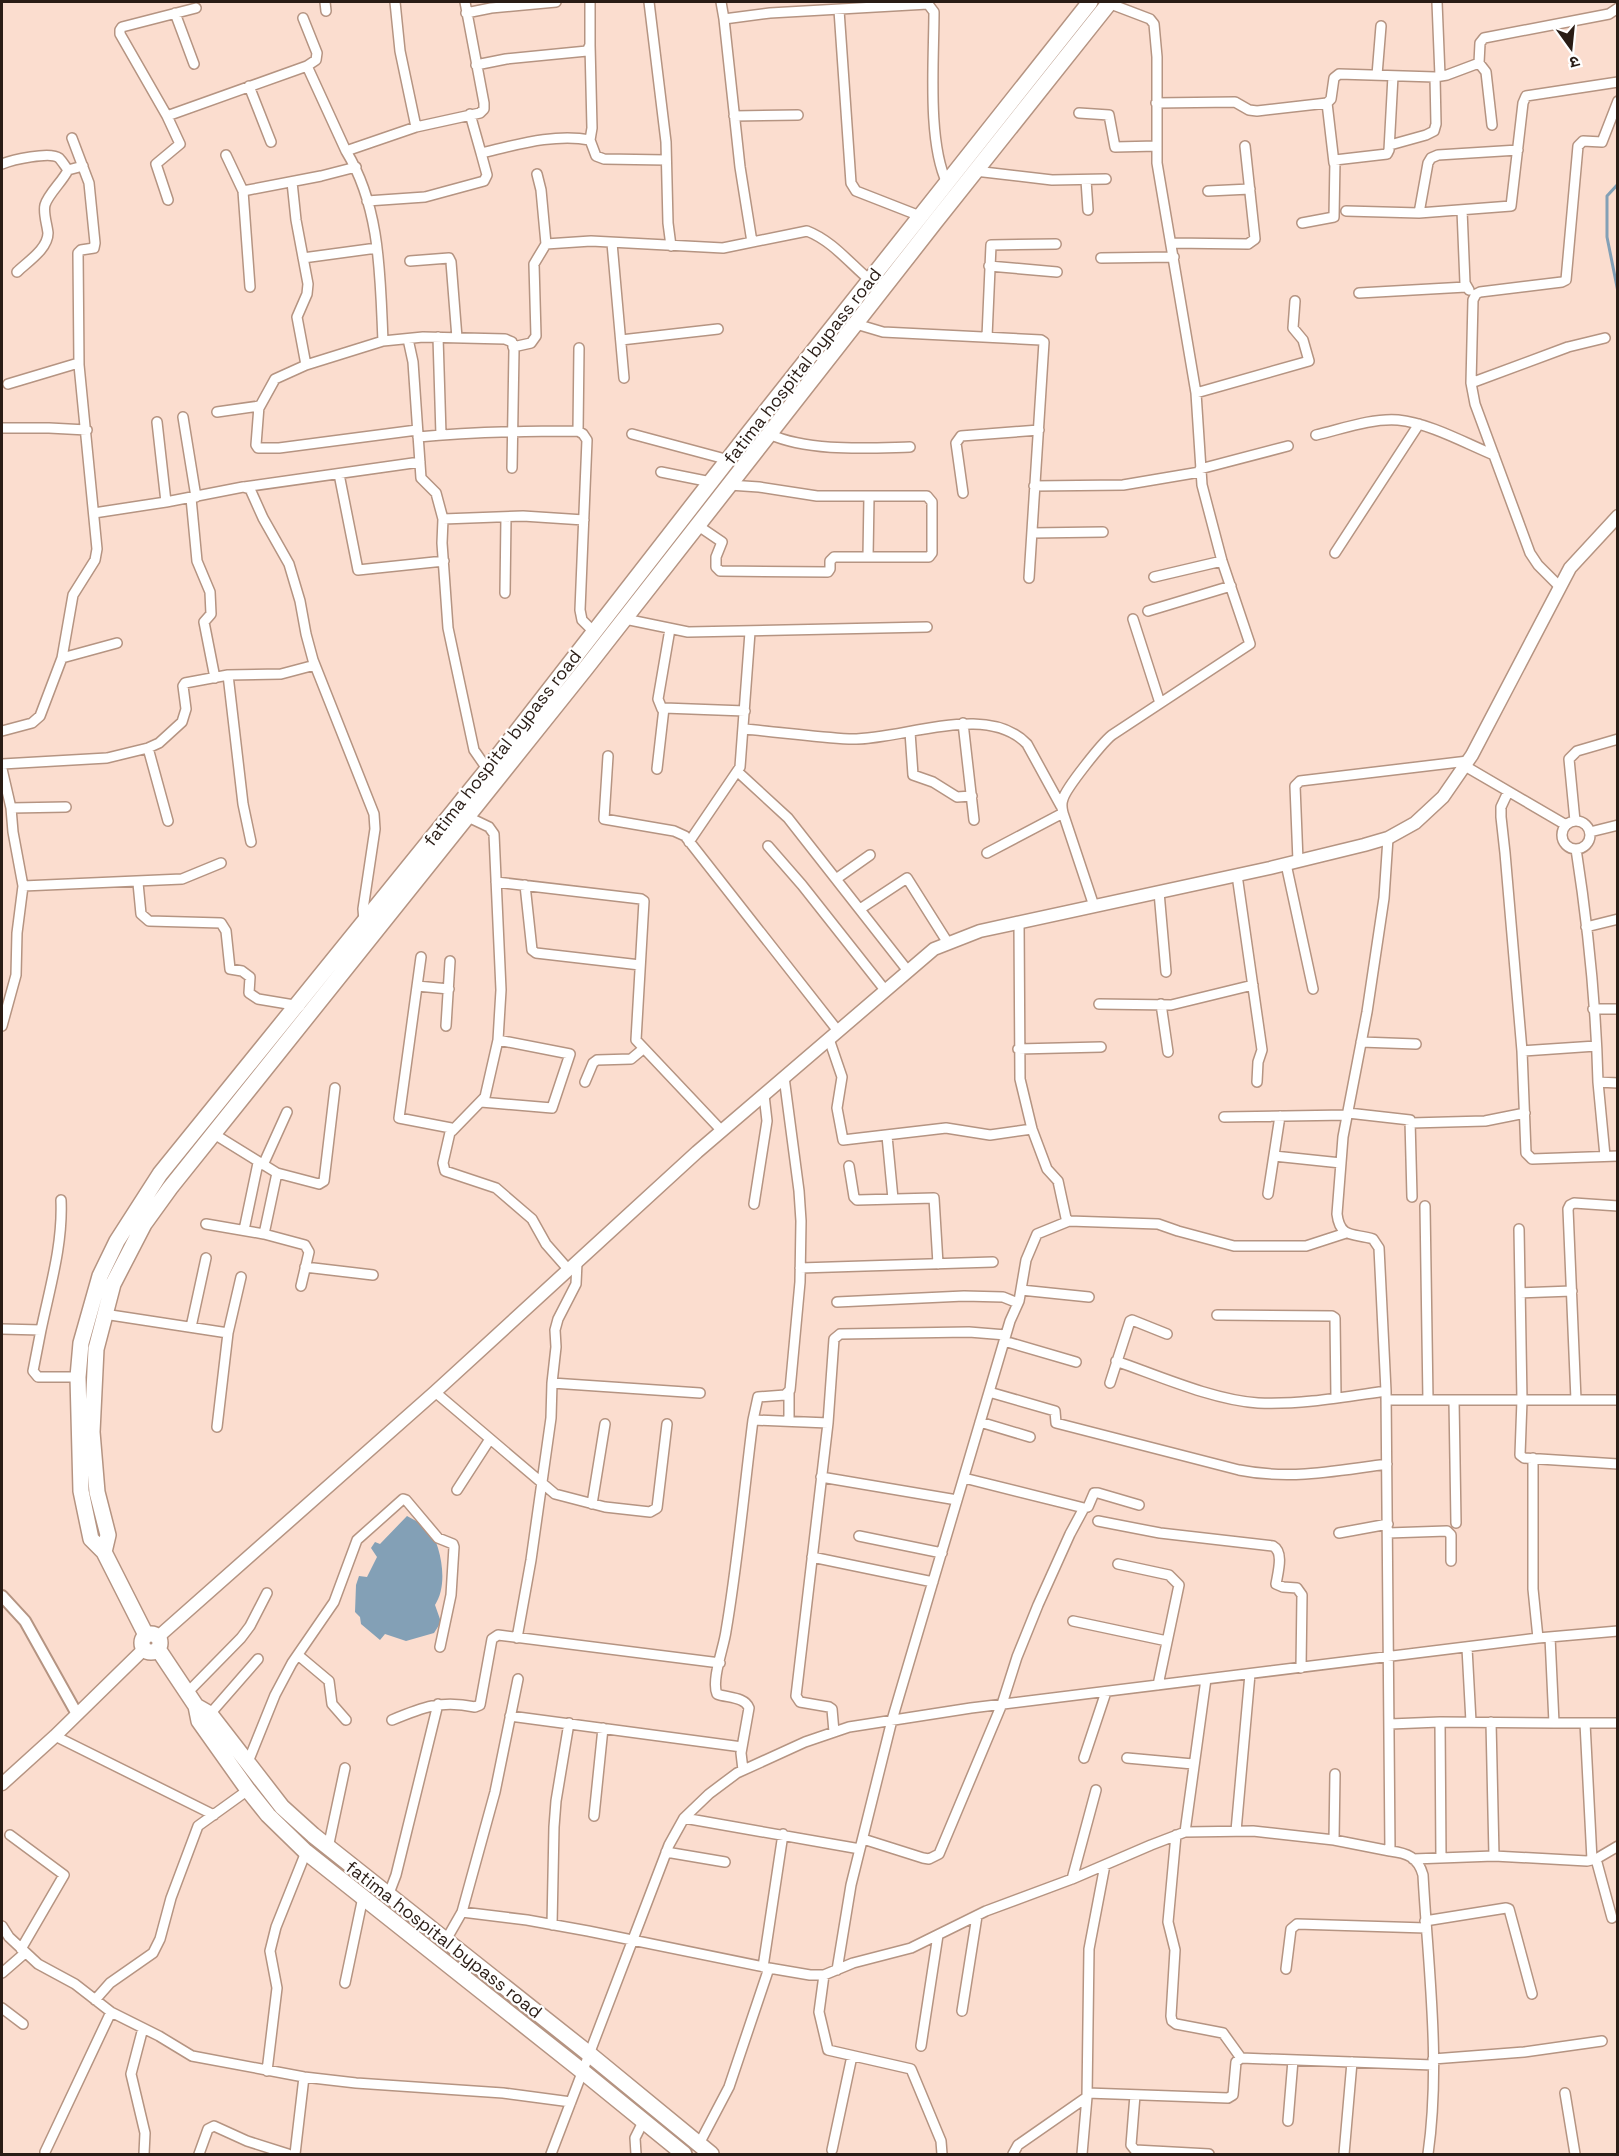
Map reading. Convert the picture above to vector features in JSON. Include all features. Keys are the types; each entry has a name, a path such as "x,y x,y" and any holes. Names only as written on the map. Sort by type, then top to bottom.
{"highway":[{"name":"fatima hospital bypass road","path":"104,1552 108,1535 97,1492 92,1432 96,1349 121,1250 160,1174 364,921 586,668 625,620 975,171 1079,28 1090,2"},
{"name":"fatima hospital bypass road","path":"684,2154 306,1852 268,1815 248,1790 199,1721 196,1706 151,1642 104,1552 91,1539 81,1491 78,1377 81,1343 100,1276 144,1224 163,1197 468,817 492,774 573,659 920,216 1079,28 1109,2"},
{"path":"573,659 586,668"},
{"name":"fatima hospital bypass road","path":"196,1706 210,1714 282,1807 328,1848 588,2053 711,2154"},
{"path":"477,1988 488,1974"}],"main road":[{"path":"2,1784 55,1736 151,1642 435,1392 722,1131 934,949 980,931 1237,875 1388,838 1414,823 1443,797 1466,764 1570,568 1617,516"}],"street":[{"path":"395,2 400,51 416,127"},
{"path":"346,151 416,127 480,113 484,103 465,2"},
{"path":"466,13 491,8 556,2"},
{"path":"590,2 592,128 590,140 596,156 604,159 666,160"},
{"path":"649,2 666,160 671,246"},
{"path":"721,2 752,242"},
{"path":"987,853 1062,810 1065,795 1106,740 1250,644 1222,561 1203,491 1196,393 1158,171 1157,57 1153,21 1109,2"},
{"path":"1390,145 1434,131 1438,76 1437,2"},
{"path":"724,19 820,6 839,10 928,3 934,12 935,138 941,170 947,183"},
{"path":"168,200 156,164 180,144 167,116 134,61 120,30 122,27 196,8"},
{"path":"1492,125 1486,72 1479,63 1480,43 1484,38 1609,14 1617,9"},
{"path":"839,10 850,183 856,192 920,216"},
{"path":"175,13 194,64"},
{"path":"167,116 307,66 316,60 317,53 303,18"},
{"path":"1377,75 1381,26"},
{"path":"476,65 506,59 587,51 590,45"},
{"path":"1156,103 1235,102 1249,110 1257,111 1327,103 1331,99 1336,75 1438,76 1479,63"},
{"path":"307,66 346,151 356,167 367,201 377,248 383,341"},
{"path":"1334,163 1339,158 1388,154 1393,75"},
{"path":"1346,211 1419,213 1511,206 1523,103 1526,96 1617,82"},
{"path":"249,86 271,142"},
{"path":"1560,587 1538,565 1530,553 1475,404 1471,383 1473,300 1480,292 1566,280 1578,146 1583,141 1602,142 1617,101"},
{"path":"1302,223 1334,217 1334,163 1327,103"},
{"path":"1078,113 1109,115 1115,147 1157,146"},
{"path":"367,201 425,197 484,181 486,175 470,114"},
{"path":"734,116 798,116"},
{"path":"481,153 531,142 574,137 590,140"},
{"path":"2,731 37,720 62,658 73,595 95,560 97,549 80,365 78,253 81,250 94,248 95,243 92,196 72,138"},
{"path":"1172,243 1248,244 1253,242 1255,239 1245,146"},
{"path":"1419,213 1428,163 1431,158 1438,155 1518,150"},
{"path":"226,155 243,191 250,286"},
{"path":"2,164 20,159 51,156 59,159 68,170"},
{"path":"17,272 45,245 48,233 46,201 68,170 83,166"},
{"path":"243,191 356,167"},
{"path":"975,171 1052,180 1106,179"},
{"path":"513,347 531,343 536,336 534,264 546,244 541,190 537,174"},
{"path":"1086,180 1088,210"},
{"path":"292,182 309,290 298,312 297,324 306,365"},
{"path":"1208,190 1250,189"},
{"path":"1462,210 1466,287"},
{"path":"546,244 591,242 723,248 807,231 828,242 883,289"},
{"path":"612,243 624,378"},
{"path":"987,337 989,248 993,243 1056,244"},
{"path":"303,258 377,248"},
{"path":"1101,258 1174,257"},
{"path":"410,261 449,258 456,338"},
{"path":"989,267 1057,272"},
{"path":"1359,293 1466,287 1476,294"},
{"path":"1196,393 1309,361 1303,340 1293,328 1295,301"},
{"path":"856,324 883,332 1041,340 1044,342 1029,578"},
{"path":"621,340 718,329"},
{"path":"438,337 441,435"},
{"path":"512,468 512,431 513,347 512,342 505,339 438,337 383,341 306,365 275,379 260,408 256,445 258,448 279,448 417,434 512,431 578,431 583,434 587,440 580,610 582,620 594,632"},
{"path":"1471,383 1568,347 1605,338"},
{"path":"408,339 413,362 422,478 436,493 443,519 448,628 474,750 492,774"},
{"path":"578,431 579,348"},
{"path":"8,384 75,364 80,365"},
{"path":"217,412 256,405 260,408"},
{"path":"183,417 194,497 198,561 210,592 212,614 204,622 215,678"},
{"path":"1316,435 1369,422 1397,420 1419,424 1494,455"},
{"path":"157,422 166,502"},
{"path":"1335,553 1419,424"},
{"path":"2,428 87,430"},
{"path":"963,493 956,443 961,436 1039,430"},
{"path":"632,434 729,460"},
{"path":"769,434 791,441 842,448 910,447"},
{"path":"1035,486 1123,485 1200,470 1288,446"},
{"path":"94,513 243,487 420,462"},
{"path":"661,472 711,482"},
{"path":"339,474 358,570 444,561"},
{"path":"697,525 722,542 716,561 716,567 720,571 828,572 830,561 834,557 928,556 932,553 931,498 927,496 817,496 729,485"},
{"path":"243,487 250,489 263,518 289,564 315,665 374,814 375,829 363,909 364,921"},
{"path":"868,557 869,497"},
{"path":"443,519 506,517 584,520"},
{"path":"505,593 506,517"},
{"path":"1032,532 1103,532"},
{"path":"1154,577 1222,561"},
{"path":"1148,611 1231,586"},
{"path":"1133,619 1160,703"},
{"path":"625,620 688,632 927,627"},
{"path":"657,769 662,710 658,699 670,630"},
{"path":"689,842 738,772 741,762 750,632"},
{"path":"62,658 117,643"},
{"path":"2,1026 5,999 16,975 17,933 24,886 13,832 11,808 2,771 107,758 148,748 159,743 182,722 186,709 185,683 228,675 281,674 315,665"},
{"path":"228,675 243,804 251,842"},
{"path":"662,710 667,706 745,711"},
{"path":"744,729 849,739 870,738 963,723 1006,729 1021,738 1032,752 1062,810 1094,906"},
{"path":"963,723 974,820"},
{"path":"910,732 913,775 933,782 957,797 972,796"},
{"path":"1313,990 1292,862 1295,786 1300,781 1466,764 1508,792 1570,823 1586,825 1590,837 1586,846 1576,849 1564,843 1562,833 1570,823 1569,759 1576,751 1617,739"},
{"path":"148,748 168,821"},
{"path":"608,756 604,819 674,831 685,836 833,1035 842,1077 837,1104 842,1138 846,1141 946,1128 990,1135 1032,1129"},
{"path":"738,772 783,812 908,971"},
{"path":"1508,792 1501,807 1501,817 1522,1051 1526,1153 1532,1159 1617,1156"},
{"path":"11,808 66,807"},
{"path":"468,817 489,827 494,834 501,990 498,1040 485,1097 452,1131 443,1163 445,1171 496,1188 532,1219 546,1244 572,1265 576,1284 558,1318 555,1330 551,1418 543,1483 517,1638"},
{"path":"1590,832 1617,825"},
{"path":"1347,1233 1339,1225 1337,1214 1341,1163 1347,1114 1384,898 1388,838"},
{"path":"768,846 885,990"},
{"path":"1576,849 1586,927 1605,1156"},
{"path":"836,879 870,855"},
{"path":"24,886 182,879 221,863"},
{"path":"1237,875 1262,1050 1258,1062 1257,1083"},
{"path":"860,909 907,878 948,943"},
{"path":"138,882 141,914 144,918 149,921 221,923 226,931 230,969 242,971 250,977 249,993 258,999 314,1008"},
{"path":"496,882 640,899 644,902 636,1040 722,1131"},
{"path":"525,885 532,950 536,953 640,965"},
{"path":"1159,892 1166,972"},
{"path":"1586,927 1617,919"},
{"path":"1019,923 1018,1049 1020,1079 1032,1129 1047,1169 1057,1179 1066,1218 1069,1221"},
{"path":"421,957 398,1115 402,1119 449,1126 452,1131"},
{"path":"446,1026 450,961"},
{"path":"417,986 448,989"},
{"path":"1099,1004 1181,1003 1253,986"},
{"path":"1161,1004 1168,1052"},
{"path":"1593,1008 1617,1010"},
{"path":"481,1102 552,1108 570,1054 498,1040"},
{"path":"1361,1042 1416,1044"},
{"path":"1522,1051 1596,1046"},
{"path":"1018,1049 1101,1047"},
{"path":"585,1082 593,1063 597,1060 631,1059 643,1049"},
{"path":"784,1077 799,1191 800,1268 789,1392 789,1421"},
{"path":"1598,1082 1617,1083"},
{"path":"214,1134 277,1173 319,1185 324,1181 335,1088"},
{"path":"754,1204 767,1121 764,1095"},
{"path":"244,1230 260,1164 287,1112"},
{"path":"1224,1117 1347,1114 1407,1119 1411,1123 1485,1121 1525,1113"},
{"path":"1268,1194 1280,1116"},
{"path":"1411,1123 1413,1197"},
{"path":"887,1136 893,1199"},
{"path":"1274,1156 1341,1163"},
{"path":"849,1166 855,1199 932,1197 935,1200 938,1263"},
{"path":"264,1234 277,1173"},
{"path":"61,1200 62,1217 55,1265 33,1371 38,1377 78,1377"},
{"path":"1576,1400 1570,1205 1574,1203 1617,1206"},
{"path":"1425,1206 1428,1400"},
{"path":"837,1970 851,1885 892,1720 1005,1338 1018,1304 1026,1260 1037,1234 1069,1221 1158,1224 1197,1237 1241,1247 1306,1246 1347,1233 1373,1239 1378,1248 1386,1396 1390,1851"},
{"path":"206,1224 264,1234 305,1245 309,1252 301,1286"},
{"path":"1519,1229 1522,1400 1520,1455 1524,1458 1617,1464"},
{"path":"191,1327 206,1258"},
{"path":"800,1268 993,1262"},
{"path":"305,1267 373,1275"},
{"path":"217,1427 228,1333 241,1277"},
{"path":"1021,1290 1089,1297"},
{"path":"1520,1293 1572,1291"},
{"path":"837,1302 964,1296 1003,1297 1018,1304"},
{"path":"104,1314 228,1333"},
{"path":"1217,1315 1332,1316 1335,1318 1336,1398"},
{"path":"1110,1383 1130,1321 1167,1334"},
{"path":"2,1329 41,1330"},
{"path":"834,1732 832,1709 800,1702 796,1696 828,1422 834,1339 840,1334 969,1332 1005,1338 1076,1362"},
{"path":"1116,1361 1219,1396 1257,1403 1292,1403 1386,1396 1428,1400 1617,1400"},
{"path":"552,1383 700,1393"},
{"path":"435,1392 555,1494 592,1504 650,1512 657,1508 667,1424"},
{"path":"743,1770 741,1753 749,1708 745,1701 717,1694 714,1687 738,1560 739,1528 758,1397 785,1395 789,1392"},
{"path":"989,1392 1055,1411 1056,1423 1255,1473 1293,1476 1387,1464"},
{"path":"1454,1400 1456,1523"},
{"path":"753,1420 828,1422"},
{"path":"980,1422 1030,1437"},
{"path":"592,1504 605,1424"},
{"path":"457,1490 490,1439"},
{"path":"1533,1458 1533,1588 1538,1638"},
{"path":"821,1477 957,1500"},
{"path":"964,1478 1084,1508"},
{"path":"684,1818 748,1831 861,1844 923,1858 939,1854 1002,1704 1017,1657 1034,1616 1084,1508 1088,1507 1094,1493 1139,1505"},
{"path":"248,1762 275,1695 297,1655 334,1602 357,1540 403,1499 438,1538 453,1544 454,1547 451,1595 440,1647"},
{"path":"1098,1521 1160,1533 1278,1548 1280,1554 1276,1584 1297,1588 1302,1595 1301,1668"},
{"path":"1339,1533 1388,1528 1447,1531 1451,1535 1451,1561"},
{"path":"859,1536 942,1552"},
{"path":"812,1557 933,1582"},
{"path":"1118,1564 1169,1575 1179,1586 1158,1685"},
{"path":"187,1693 241,1638 267,1593"},
{"path":"2,1596 25,1621 78,1714"},
{"path":"1073,1621 1167,1641"},
{"path":"551,2154 666,1852 684,1818 709,1794 743,1770 805,1742 834,1732 849,1727 892,1720 1002,1704 1538,1638 1617,1631"},
{"path":"392,1720 438,1704 452,1703 475,1707 480,1705 492,1639 498,1635 720,1663"},
{"path":"1550,1637 1554,1723"},
{"path":"1467,1648 1471,1722"},
{"path":"297,1655 326,1678 330,1685 332,1704 346,1720"},
{"path":"210,1714 258,1659"},
{"path":"1236,1831 1250,1674"},
{"path":"446,1940 462,1912 495,1792 518,1679"},
{"path":"1206,1679 1168,1922 1175,1950 1171,2016 1172,2021 1176,2024 1223,2033 1241,2058"},
{"path":"1084,1758 1106,1692"},
{"path":"388,1896 396,1875 438,1704"},
{"path":"510,1716 742,1747"},
{"path":"1390,1724 1440,1722 1617,1724"},
{"path":"1440,1722 1441,1858"},
{"path":"1491,1722 1494,1856"},
{"path":"1585,1723 1594,1860 1612,1918"},
{"path":"552,1925 554,1827 569,1724"},
{"path":"594,1816 603,1728"},
{"path":"55,1736 214,1815"},
{"path":"1126,1758 1193,1764"},
{"path":"328,1848 345,1768"},
{"path":"1334,1840 1335,1774"},
{"path":"95,2000 110,1983 146,1959 157,1948 171,1898 196,1830 203,1821 248,1790"},
{"path":"1072,1879 1096,1790"},
{"path":"462,1912 552,1925 810,1976 824,1975 853,1963 911,1948 977,1916 1181,1834 1253,1831 1334,1840 1408,1854 1420,1866 1423,1875 1433,2062 1433,2107 1428,2154"},
{"path":"699,2144 729,2087 766,1968 783,1834"},
{"path":"2,1973 23,1951 64,1875 10,1835"},
{"path":"1413,1859 1494,1856 1594,1860 1617,1846"},
{"path":"267,2071 277,1988 270,1951 276,1927 306,1852"},
{"path":"666,1852 725,1862"},
{"path":"1082,2154 1087,2095 1089,1949 1104,1865"},
{"path":"345,1983 363,1897"},
{"path":"1286,1969 1291,1929 1297,1924 1426,1924 1506,1908 1509,1909 1532,1995"},
{"path":"962,2010 977,1916"},
{"path":"2,1926 23,1951 38,1964 75,1984 111,2013 159,2036 192,2056 304,2077 356,2083 503,2093 571,2102"},
{"path":"921,2046 938,1935"},
{"path":"824,1975 819,2012 826,2046 831,2052 911,2069 941,2141 942,2154"},
{"path":"2,2008 22,2024"},
{"path":"45,2152 111,2013"},
{"path":"142,2028 131,2074 145,2133 144,2154"},
{"path":"1013,2154 1017,2145 1087,2095 1231,2097 1236,2062 1241,2058 1433,2062 1602,2041"},
{"path":"832,2150 852,2056"},
{"path":"1288,2121 1293,2060"},
{"path":"1344,2154 1352,2062"},
{"path":"295,2154 304,2077"},
{"path":"1565,2093 1575,2154"},
{"path":"1135,2095 1132,2148 1209,2154"},
{"path":"636,2154 635,2138 643,2122"},
{"path":"199,2154 207,2129 214,2126 247,2141 288,2154"}],"water":[{"path":"407,1516 418,1522 424,1520 435,1538 441,1561 442,1585 435,1605 441,1622 434,1633 406,1641 385,1634 380,1640 361,1624 360,1617 355,1612 356,1585 359,1576 367,1577 377,1557 371,1548 375,1542 380,1544"}],"waterway":[{"path":"1618,184 1607,196 1607,237 1618,292"}]}
